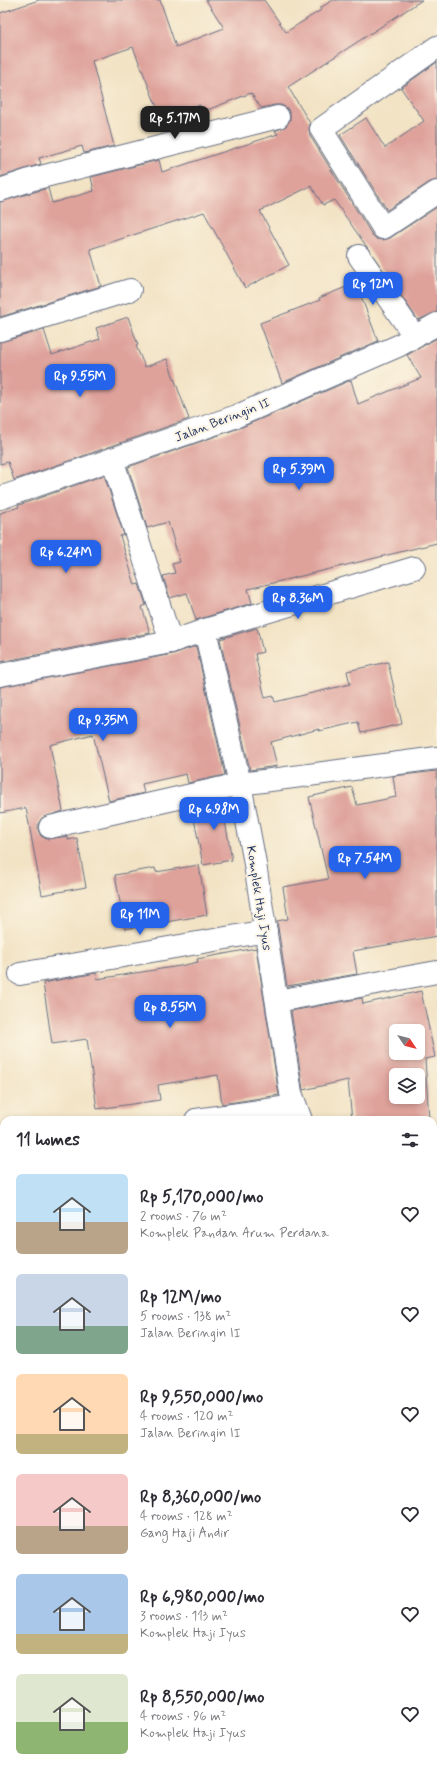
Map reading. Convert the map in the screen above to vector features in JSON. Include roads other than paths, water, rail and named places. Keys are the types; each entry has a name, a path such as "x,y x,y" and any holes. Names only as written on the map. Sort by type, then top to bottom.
{"street":[{"path":"437,47 321,129 383,228 437,192"},
{"path":"0,190 41,177 278,117"},
{"path":"359,256 414,337"},
{"path":"0,330 130,290"},
{"name":"Jalan Beringin II","path":"0,498 236,416 398,346 437,324"},
{"path":"112,459 171,642"},
{"path":"0,675 171,642 205,630 414,568"},
{"name":"Komplek Haji Iyus","path":"205,630 240,784 254,858 291,1093 298,1113"},
{"path":"50,827 240,784 437,758"},
{"path":"20,974 266,931"},
{"path":"277,1001 437,972"},
{"path":"254,1116 298,1113"}]}
